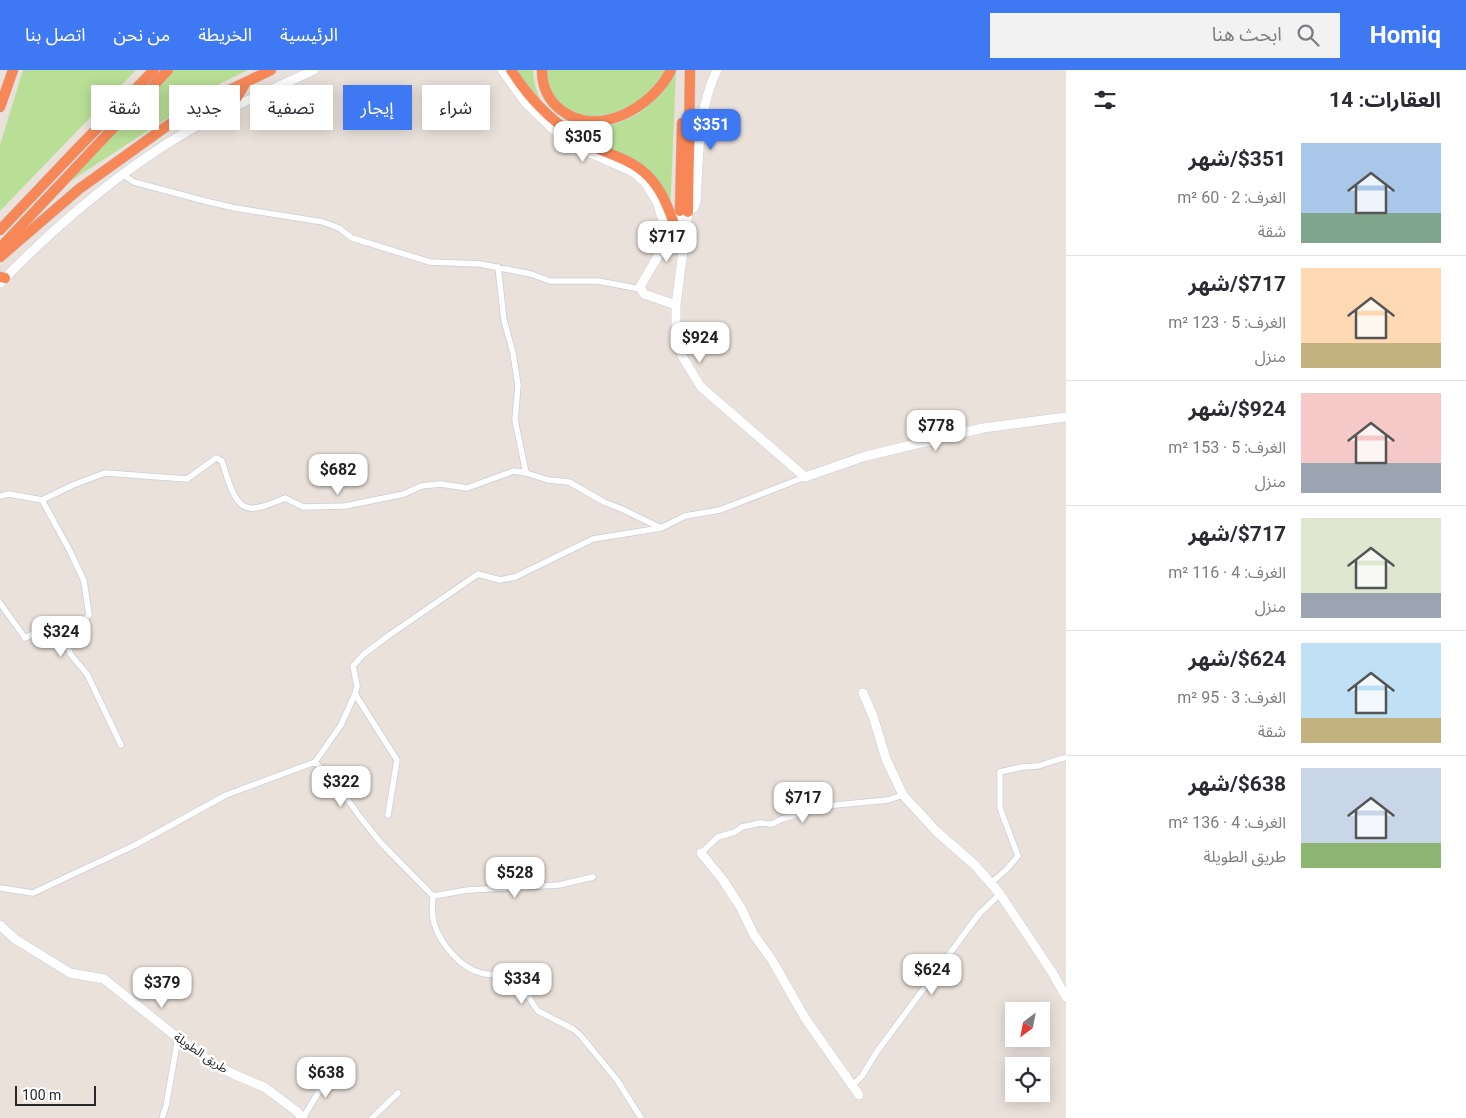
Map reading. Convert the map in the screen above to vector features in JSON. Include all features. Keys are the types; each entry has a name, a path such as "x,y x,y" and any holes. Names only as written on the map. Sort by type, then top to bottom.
{"highway":[{"path":"0,107 14,70"},
{"path":"0,230 154,70"},
{"path":"0,248 168,70"},
{"path":"0,257 58,206 192,108 271,70"},
{"path":"511,70 527,94 552,118 582,140 630,162 648,176 663,197 674,226"},
{"path":"542,70 545,92 556,106 570,116 588,121 610,119 632,110 653,94 671,70"},
{"path":"684,70 684,212"},
{"path":"684,212 690,70"},
{"path":"240,92 246,82"}],"street":[{"path":"240,104 314,70"},
{"path":"502,70 525,102 557,133 590,153 639,177 654,195 664,224 667,227 674,226"},
{"path":"640,289 640,284 674,226 684,212 692,209 695,205 702,116 717,70"},
{"path":"2,279 31,251 122,174 192,130"},
{"path":"122,174 134,182 235,208 323,222 339,228 352,238 430,262 498,267 550,281 598,281 640,289 646,295 676,305"},
{"path":"684,212 684,239 676,305 676,340 682,356 701,387 805,477"},
{"path":"667,240 674,244 684,239"},
{"path":"498,267 504,320 513,353 518,385 515,420 526,472"},
{"path":"0,888 32,893 135,845 226,795 315,762 341,725 355,694 357,686 354,666 358,659 478,574 500,580 515,577 593,539 661,528 685,516 720,510 866,456 983,428 1066,418"},
{"path":"0,496 9,494 42,500 73,484 105,473 186,479 216,458 222,461 237,502 243,507 253,509 285,498 303,507 345,506 404,494 421,486 441,484 467,488 514,471 526,472 548,480 569,482 604,502 661,528"},
{"path":"42,500 70,550 84,581 89,615 77,629 62,631"},
{"path":"0,603 25,638 53,624 62,631 71,655 87,674 121,745"},
{"path":"863,693 873,716 886,759 903,795 937,832 962,852 1000,894 1052,972 1066,997"},
{"path":"355,694 397,760 388,815"},
{"path":"991,883 1018,856 1000,808 1000,772 1022,767 1038,766 1066,757"},
{"path":"315,762 343,793 360,817 382,842 433,896 433,915 438,932 446,945 472,970 478,973 503,976 516,980 523,986 538,1011 573,1029 612,1073 641,1118"},
{"path":"859,1095 804,1018 772,960 754,935 732,894 701,853 718,837 736,832 742,828 760,823 772,824 782,819 825,806 888,800 903,795"},
{"path":"433,896 468,890 559,885 593,877"},
{"path":"853,1085 862,1076 876,1053 979,914 1000,894"},
{"name":"طريق الطويلة","path":"0,925 15,939 70,973 104,979 212,1063 264,1087 303,1118"},
{"path":"162,1118 166,1106 178,1038"},
{"path":"303,1118 334,1070"},
{"path":"372,1118 398,1093"}],"green space":[{"path":"23,70 136,70 122,85 91,85 91,117 0,211 0,145"},
{"path":"174,70 248,70 218,85 169,85 169,117 159,123 159,86"},
{"path":"511,70 533,70 537,91 545,107 558,118 574,125 591,127 610,125 628,119 645,109 658,96 674,70 676,70 670,216 657,187 639,166 582,140 558,124 527,93"},
{"path":"542,70 667,70 649,95 618,115 585,119 554,104"},
{"path":"117,130 149,130 63,186"}]}
